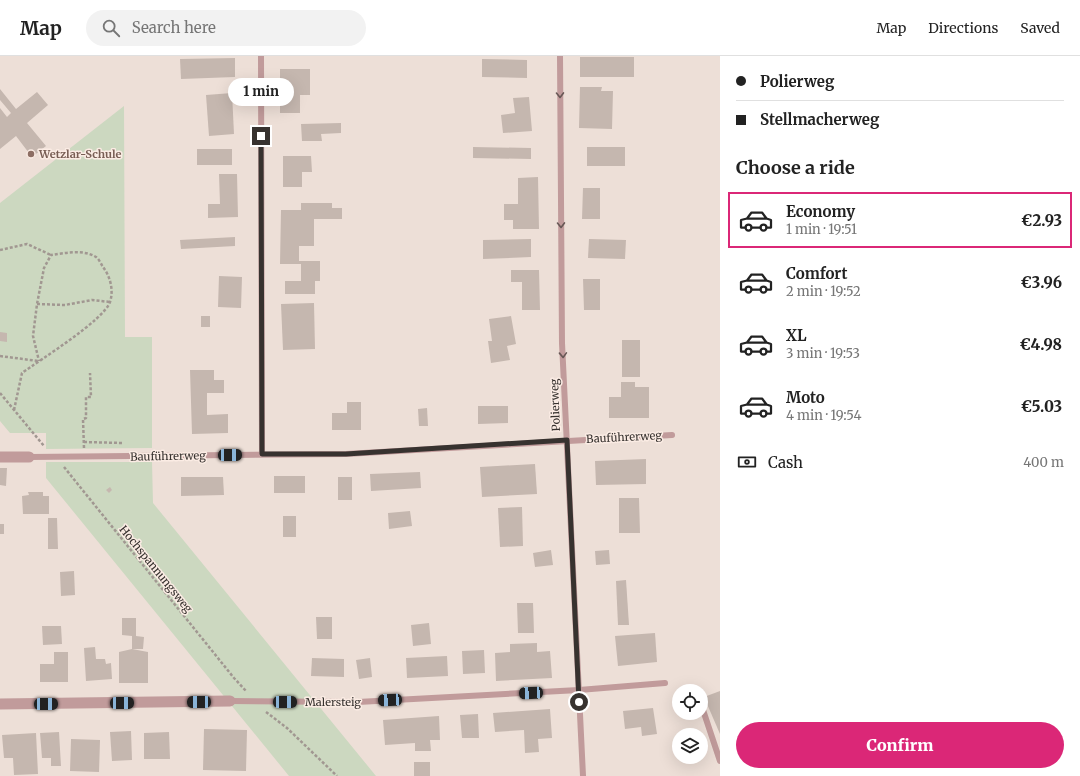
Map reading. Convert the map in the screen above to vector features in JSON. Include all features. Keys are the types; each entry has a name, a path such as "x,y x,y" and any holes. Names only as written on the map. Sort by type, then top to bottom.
{"street":[{"name":"Bauführerweg","path":"0,457 30,457"},
{"name":"Malersteig","path":"0,704 230,701"}],"lane":[{"path":"261,56 262,454"},
{"name":"Polierweg","path":"560,56 562,343 583,776"},
{"name":"Bauführerweg","path":"30,457 346,454 672,435"},
{"name":"Malersteig","path":"230,701 358,702 579,690 665,683"},
{"path":"706,720 720,761"}],"path":[{"path":"0,250 27,244 51,255 70,252 84,252 97,258 108,274 111,290 110,302 104,312 89,325 22,373 14,410"},
{"path":"39,361 33,336 44,268 51,255"},
{"path":"37,304 65,305 92,300 110,302"},
{"path":"0,356 39,361"},
{"path":"84,457 83,418 86,418 86,397 91,397 90,373"},
{"path":"0,393 39,441"},
{"path":"84,442 122,443"},
{"name":"Hochspannungsweg","path":"67,470 234,678"},
{"path":"268,714 287,728 337,776"}],"green space":[{"path":"124,106 125,337 152,337 152,448 46,449 46,433 10,433 0,421 0,203"},
{"path":"46,462 152,462 153,503 376,776 289,776 46,478"}],"building":[{"path":"580,57 634,57 634,77 580,77"},
{"path":"235,58 235,77 181,79 180,59"},
{"path":"482,59 527,60 527,78 482,77"},
{"path":"280,69 310,69 310,95 300,95 300,113 280,113"},
{"path":"580,87 602,87 601,91 613,91 612,129 579,128"},
{"path":"0,89 16,109 37,92 48,105 27,123 46,146 32,157 16,136 0,149 0,108 7,117 11,113 0,100"},
{"path":"232,93 234,134 209,136 206,95"},
{"path":"529,97 532,131 503,133 501,115 515,113 513,98"},
{"path":"341,123 341,133 321,134 322,141 302,141 301,124"},
{"path":"473,147 531,148 531,159 473,158"},
{"path":"587,147 625,147 625,166 587,166"},
{"path":"197,149 232,149 232,165 197,165"},
{"path":"283,156 311,156 312,172 302,172 302,187 283,187"},
{"path":"219,174 237,174 238,217 208,218 208,204 220,204"},
{"path":"538,177 539,229 513,229 513,220 504,220 504,204 518,204 518,178"},
{"path":"583,188 600,188 600,219 582,219"},
{"path":"301,203 332,203 332,208 342,208 342,219 314,219 314,246 299,246 299,261 320,261 320,281 315,281 315,294 285,294 285,281 301,281 301,264 280,264 281,210 301,210"},
{"path":"235,237 235,246 181,249 180,240"},
{"path":"531,239 531,257 483,259 483,240"},
{"path":"589,239 626,240 625,259 588,258"},
{"path":"511,270 539,270 540,310 522,310 522,282 511,282"},
{"path":"219,276 242,277 241,308 218,307"},
{"path":"583,279 600,279 600,310 584,310"},
{"path":"314,303 315,349 283,350 281,304"},
{"path":"201,316 210,316 210,327 201,327"},
{"path":"511,316 516,344 507,346 510,360 491,363 488,341 492,341 489,319"},
{"path":"0,332 7,333 7,342 0,341"},
{"path":"622,340 640,340 640,377 622,377"},
{"path":"190,370 214,370 214,380 224,380 224,393 207,393 207,415 228,414 228,433 192,434"},
{"path":"621,382 635,382 635,387 649,387 649,418 609,418 609,397 621,397"},
{"path":"347,402 361,402 361,430 332,430 332,413 347,413"},
{"path":"478,406 508,406 508,423 478,424"},
{"path":"427,408 428,426 419,426 418,409"},
{"path":"646,459 646,484 596,485 595,461"},
{"path":"535,464 537,494 482,497 480,467"},
{"path":"0,468 7,468 6,486 0,485"},
{"path":"420,472 421,488 371,491 370,474"},
{"path":"274,476 305,476 305,493 274,493"},
{"path":"181,477 223,477 224,495 181,496"},
{"path":"338,477 352,477 352,500 338,500"},
{"path":"110,487 112,490 109,493 106,490"},
{"path":"28,492 43,492 43,496 49,496 49,514 23,514 22,496 29,495"},
{"path":"619,498 639,498 640,533 619,533"},
{"path":"522,507 523,546 500,547 498,508"},
{"path":"410,511 412,526 389,529 388,513"},
{"path":"283,516 296,516 296,537 283,537"},
{"path":"48,518 57,518 58,549 48,549"},
{"path":"0,524 4,524 4,534 0,534"},
{"path":"551,550 553,565 535,567 533,553"},
{"path":"609,550 610,564 596,565 595,551"},
{"path":"74,571 75,595 61,596 60,572"},
{"path":"626,580 629,625 618,625 616,581"},
{"path":"517,603 533,603 534,633 518,633"},
{"path":"316,617 332,617 332,639 317,639"},
{"path":"122,618 136,618 136,636 144,637 143,649 132,649 132,636 122,635"},
{"path":"429,623 431,644 413,646 411,625"},
{"path":"42,626 61,626 62,644 43,645"},
{"path":"655,633 657,662 618,666 615,636"},
{"path":"537,643 537,652 550,651 552,678 496,681 495,653 510,652 510,644"},
{"path":"95,647 96,659 105,659 106,664 111,663 112,679 86,681 84,648"},
{"path":"132,649 148,652 148,683 119,683 119,652"},
{"path":"484,650 485,673 463,674 462,651"},
{"path":"54,652 68,652 68,682 40,682 40,664 54,664"},
{"path":"447,656 448,676 407,678 406,658"},
{"path":"312,658 344,659 344,677 311,676"},
{"path":"370,658 372,677 359,679 356,660"},
{"path":"720,691 720,734 708,706 708,696"},
{"path":"653,708 657,734 642,736 641,727 625,729 623,711"},
{"path":"550,709 552,738 538,739 539,752 525,753 524,730 495,732 493,713"},
{"path":"478,714 479,738 462,738 460,715"},
{"path":"439,716 440,740 430,740 431,751 415,751 415,743 385,745 383,720"},
{"path":"204,729 247,730 246,771 203,770"},
{"path":"131,731 132,760 112,761 110,732"},
{"path":"59,732 61,766 51,766 51,758 42,758 40,733"},
{"path":"169,732 170,759 144,759 144,733"},
{"path":"36,733 38,774 14,775 13,758 4,758 2,735"},
{"path":"71,739 100,740 99,772 70,771"},
{"path":"414,762 430,762 430,776 414,776"}],"place":[{"name":"Wetzlar-Schule","path":"31,154"}],"route":[{"path":"261,136 262,454 346,454 567,440 579,702"}]}
